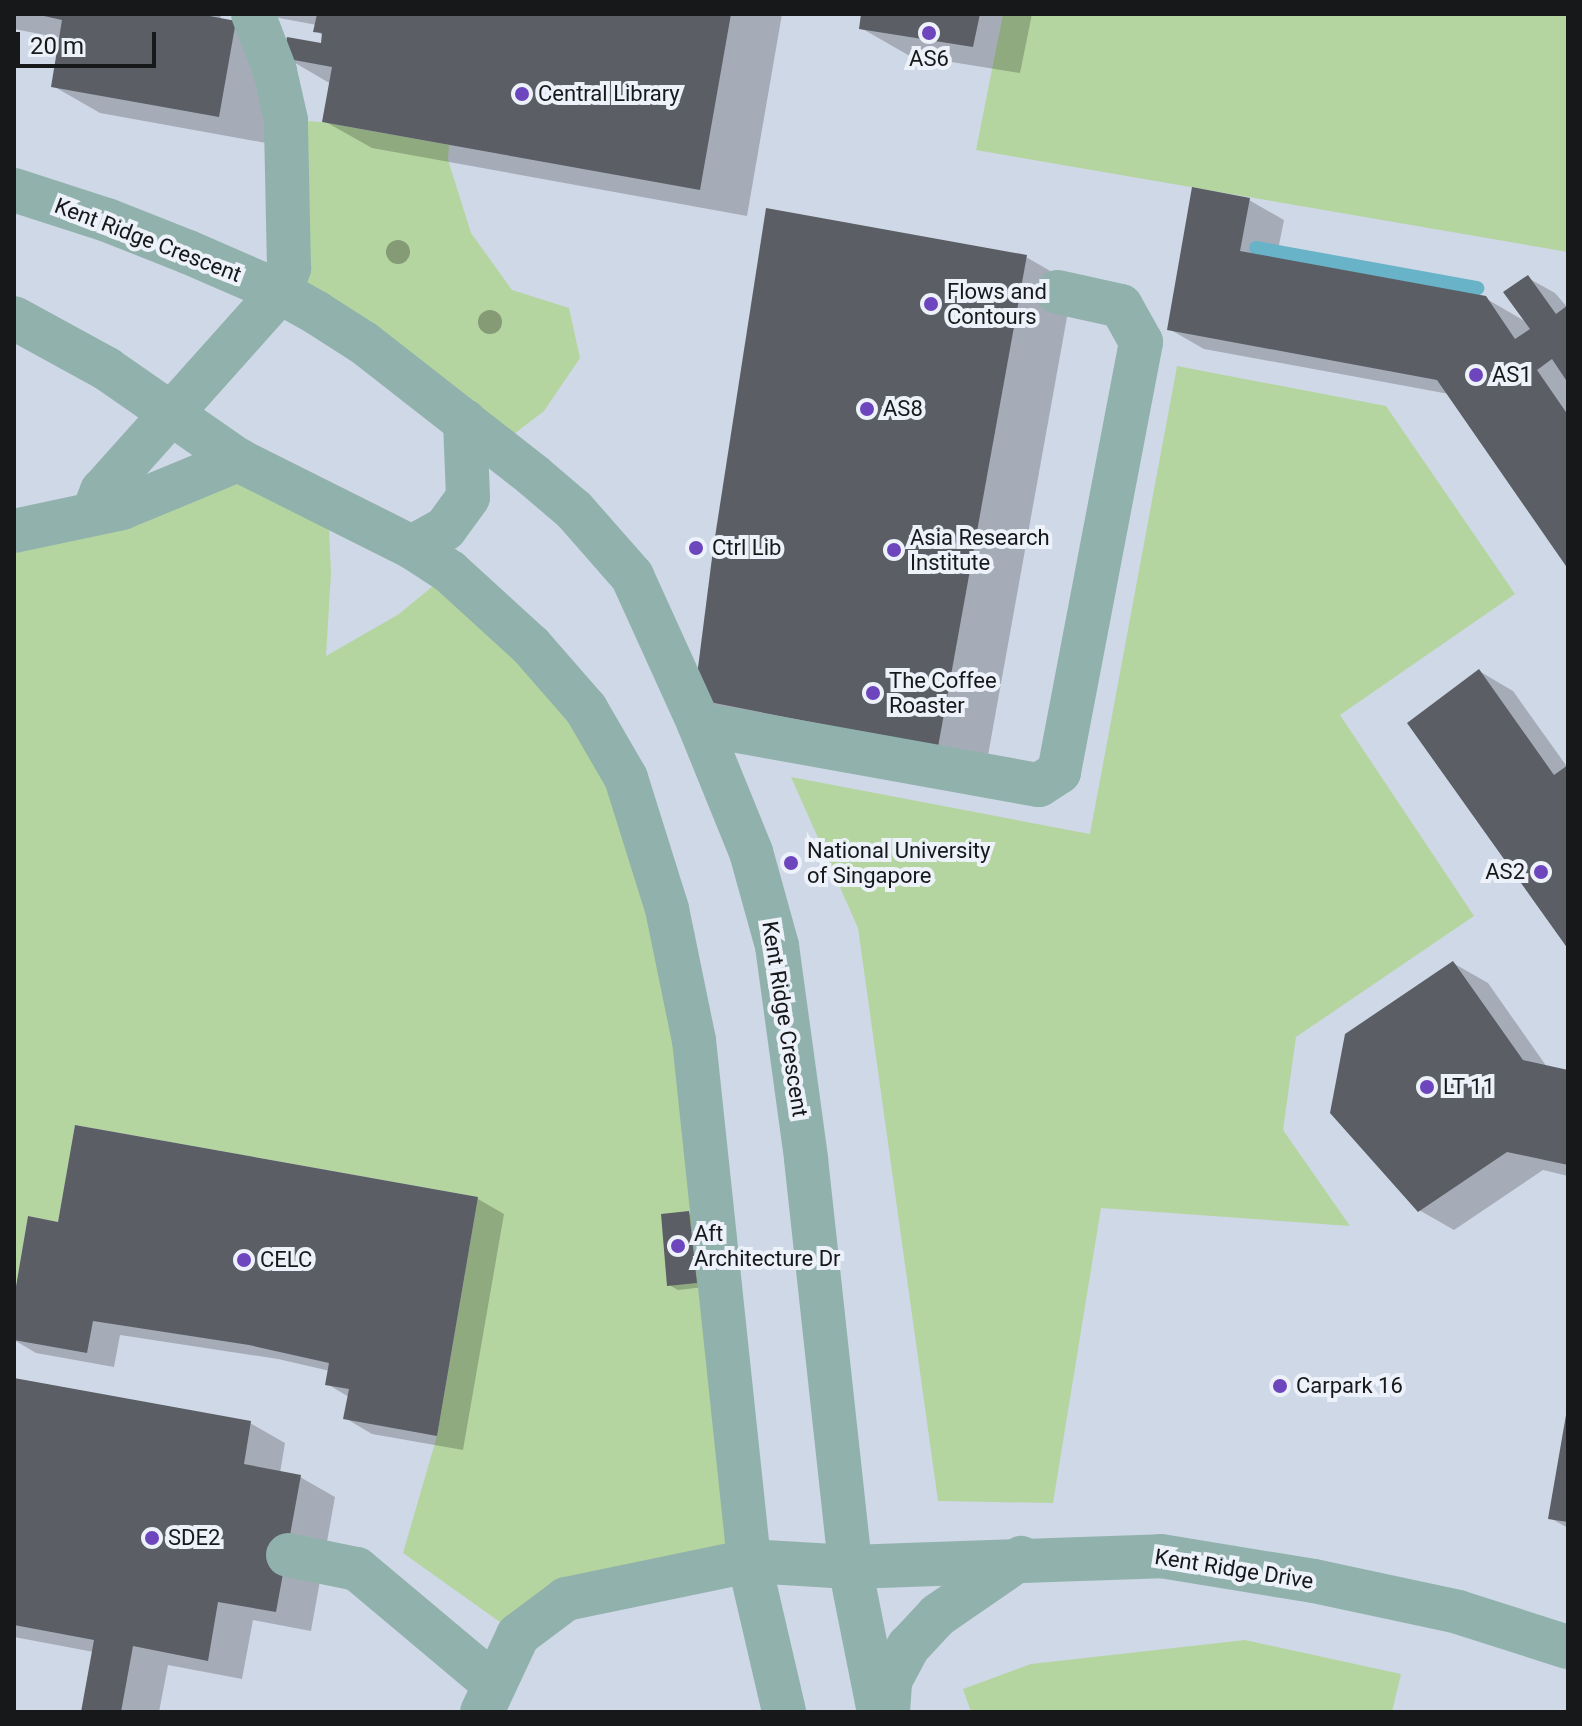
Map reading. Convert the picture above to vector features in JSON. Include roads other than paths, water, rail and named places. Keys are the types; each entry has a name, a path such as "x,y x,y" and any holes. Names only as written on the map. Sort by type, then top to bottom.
{"street":[{"path":"93,514 102,491 280,292 289,268 286,120 275,71 253,14"},
{"name":"Kent Ridge Crescent","path":"14,190 107,220 280,292 364,343 574,510 632,576 699,724 751,852 777,946 807,1174 850,1567 879,1712"},
{"path":"699,724 1039,785 1059,772 1141,342 1121,306 1058,292"},
{"path":"14,318 107,369 238,460 328,508 412,547 450,572 531,646 586,709 626,778 667,909 694,1040 749,1561 784,1712"},
{"path":"412,547 445,529 468,497 465,421"},
{"path":"14,531 122,508 238,460"},
{"path":"288,1555 357,1569 488,1698"},
{"path":"888,1712 890,1681 909,1646 938,1615 1021,1558"},
{"name":"Kent Ridge Drive","path":"488,1698 518,1635 566,1599 749,1561 850,1567 1021,1558 1176,1558 1314,1581 1458,1612 1568,1647"}],"waterway":[{"path":"1256,248 1477,288"}],"place":[{"name":"AS6","path":"929,33"},
{"name":"Central Library","path":"522,94"},
{"name":"Flows and Contours","path":"931,304"},
{"name":"AS1","path":"1476,375"},
{"name":"AS8","path":"867,409"},
{"name":"Ctrl Lib","path":"696,548"},
{"name":"Asia Research Institute","path":"894,550"},
{"name":"The Coffee Roaster","path":"873,693"},
{"name":"National University of Singapore","path":"791,863"},
{"name":"AS2","path":"1541,872"},
{"name":"LT 11","path":"1427,1087"},
{"name":"Aft Architecture Dr","path":"678,1246"},
{"name":"CELC","path":"244,1260"},
{"name":"Carpark 16","path":"1280,1386"},
{"name":"SDE2","path":"152,1538"}]}
